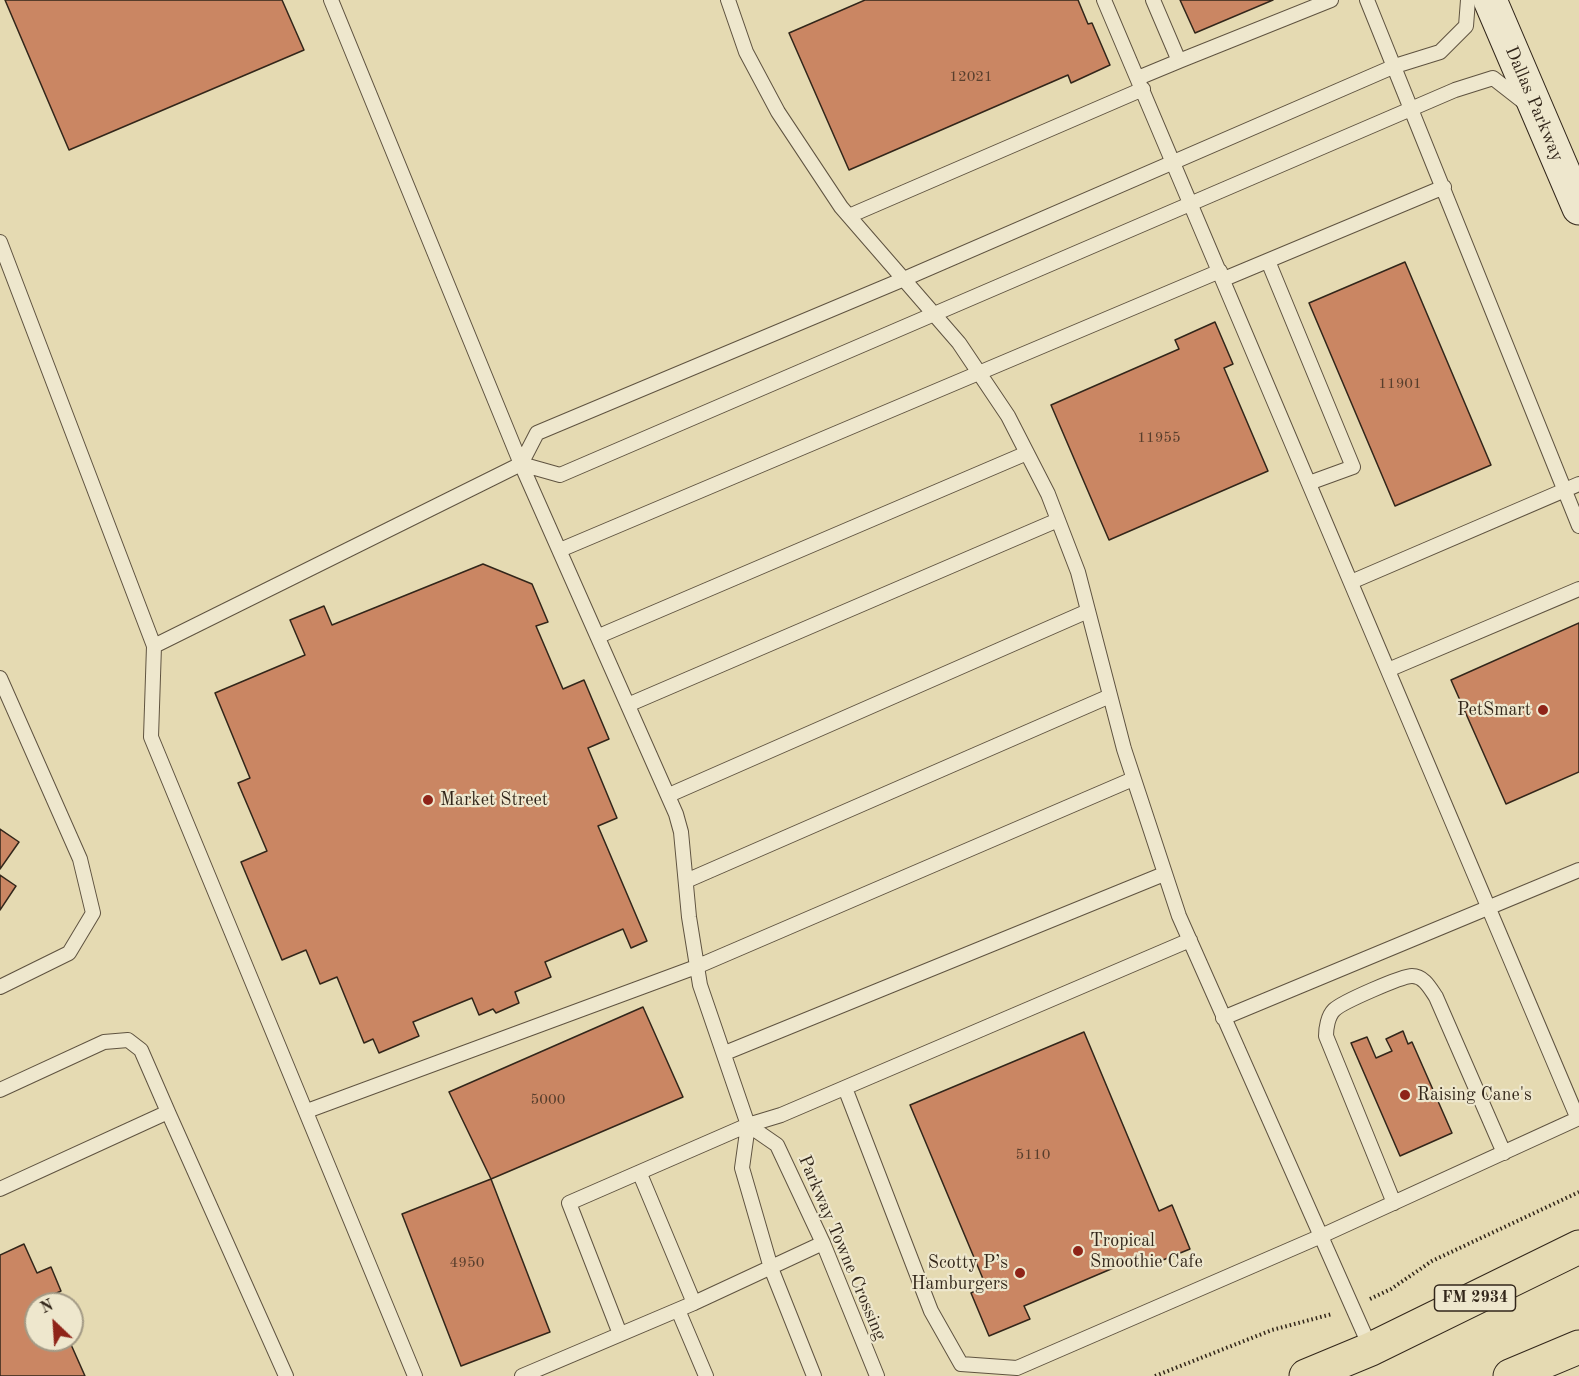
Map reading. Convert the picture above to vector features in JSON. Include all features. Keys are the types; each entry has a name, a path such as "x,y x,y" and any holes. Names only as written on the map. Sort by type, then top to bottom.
{"main road":[{"name":"Dallas Parkway","path":"1490,0 1579,208"},
{"name":"FM 2934","path":"1306,1376 1371,1349 1579,1247"},
{"path":"1510,1376 1579,1347"}],"lane":[{"path":"331,0 521,464 669,795 681,831 696,967 748,1125 742,1168 771,1268 814,1376"},
{"path":"728,0 746,52 778,112 849,216 959,343 1008,416 1027,453 1058,520 1078,572 1133,779 1164,874 1223,1018 1319,1238 1371,1349"},
{"path":"844,1088 931,1311 962,1364 1017,1368 1319,1238 1578,1119 1104,0"},
{"path":"1153,0 1179,61"},
{"path":"849,216 1140,83 1179,61 1331,0"},
{"path":"1367,0 1579,526"},
{"path":"154,646 521,464 537,433 904,279 1395,66 1440,52 1466,26 1468,0"},
{"path":"521,464 560,476 1455,90 1494,78 1539,115"},
{"path":"560,550 978,371 1222,275 1268,261 1444,187"},
{"path":"0,242 154,646 151,737 308,1111 415,1376"},
{"path":"1268,261 1353,466 1309,483"},
{"path":"599,636 1027,453"},
{"path":"1351,582 1579,484"},
{"path":"630,704 1058,520"},
{"path":"1388,670 1579,589"},
{"path":"669,795 1088,611"},
{"path":"0,678 80,859 93,913 69,953 0,987"},
{"path":"686,881 1110,696"},
{"path":"308,1111 696,967 1133,779"},
{"path":"1223,1018 1579,870"},
{"path":"725,1053 1164,874"},
{"path":"620,1334 569,1203 748,1125 781,1115 1190,940"},
{"path":"1394,1203 1326,1036 1326,1027 1335,1010 1371,990 1412,976 1423,979 1436,997 1504,1153"},
{"path":"0,1090 104,1042 128,1040 141,1050 286,1376"},
{"path":"0,1189 168,1112"},
{"name":"Parkway Towne Crossing","path":"748,1125 777,1145 823,1243 877,1376"},
{"path":"640,1174 694,1303"},
{"path":"522,1376 694,1303 823,1243"},
{"path":"678,1310 706,1376"}],"building":[{"path":"5,0 282,0 304,50 69,150"},
{"path":"865,0 1078,0 1088,24 1092,23 1110,65 1071,83 1068,75 849,170 789,33"},
{"path":"1180,0 1273,0 1195,33"},
{"path":"1405,262 1491,465 1395,506 1309,303"},
{"path":"1215,322 1233,364 1224,368 1268,471 1109,540 1051,405 1179,349 1175,340"},
{"name":"Market Street","path":"483,564 532,584 548,622 536,626 563,689 584,680 609,739 588,748 617,818 598,826 647,941 631,948 623,929 545,962 551,977 515,992 519,1003 496,1013 493,1009 479,1015 472,998 413,1022 419,1036 379,1053 373,1039 364,1043 337,977 320,984 306,950 282,960 241,862 267,851 238,783 250,778 215,693 305,655 290,620 324,606 332,625"},
{"path":"1579,623 1579,772 1506,804 1451,680"},
{"path":"0,829 19,842 0,869"},
{"path":"0,875 16,886 0,910"},
{"path":"643,1007 683,1097 491,1179 449,1092"},
{"name":"Raising Cane's","path":"1403,1031 1408,1044 1412,1042 1452,1133 1400,1156 1351,1043 1367,1037 1376,1058 1392,1051 1386,1039"},
{"path":"1084,1032 1159,1211 1172,1205 1190,1249 1148,1266 1144,1255 1024,1306 1030,1319 989,1336 971,1293 986,1286 910,1105"},
{"path":"491,1179 550,1332 461,1366 402,1214"},
{"path":"24,1244 37,1273 51,1267 61,1291 24,1292 24,1352 74,1352 85,1376 0,1376 0,1255"}],"place":[{"name":"PetSmart","path":"1543,710"},
{"name":"Market Street","path":"428,800"},
{"name":"Raising Cane's","path":"1405,1095"},
{"name":"Tropical Smoothie Cafe","path":"1078,1251"},
{"name":"Scotty P’s Hamburgers","path":"1020,1273"}]}
